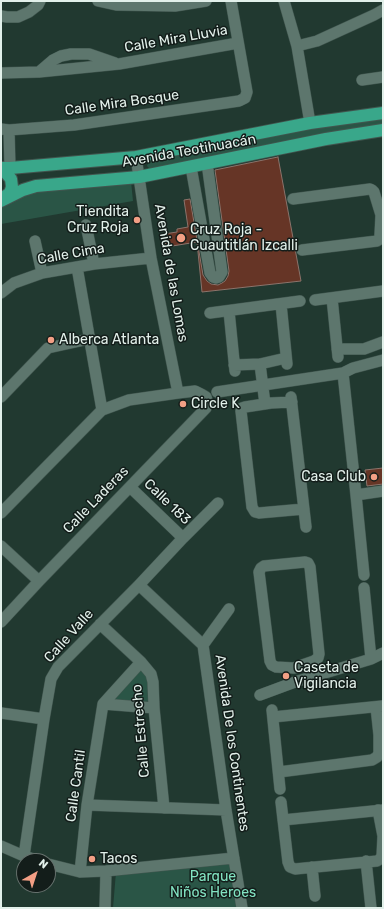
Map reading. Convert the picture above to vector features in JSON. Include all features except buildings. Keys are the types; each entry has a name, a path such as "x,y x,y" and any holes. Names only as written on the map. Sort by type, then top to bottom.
{"main road":[{"name":"Avenida Teotihuacán","path":"4,168 136,157 310,123 383,113"},
{"name":"Avenida Teotihuacán","path":"1,201 23,190 36,186 139,177 326,139 383,130"},
{"path":"1,201 10,193 12,187 11,180 4,168"}],"street":[{"path":"1,16 18,17 29,12 38,5 40,1"},
{"path":"98,1 116,5 175,6 206,1"},
{"path":"231,1 238,43"},
{"path":"284,1 297,46 310,123"},
{"path":"297,46 317,41 383,10"},
{"name":"Calle Mira Lluvia","path":"1,73 39,72 52,60 71,54 89,54 119,64 238,43"},
{"name":"Calle Mira Bosque","path":"5,130 74,125 239,101 245,98 247,92 238,43"},
{"path":"362,80 383,77"},
{"path":"4,168 5,130"},
{"name":"Avenida de las Lomas","path":"136,157 151,258 178,393"},
{"path":"191,167 210,273 216,278 219,277 222,272 207,163"},
{"path":"293,199 370,189 374,192 382,215 380,239 377,241 302,250"},
{"path":"86,225 94,264"},
{"path":"34,241 42,273"},
{"name":"Calle Cima","path":"1,293 14,283 42,273 94,264 151,258"},
{"path":"77,267 102,410"},
{"path":"315,300 383,291"},
{"path":"332,298 337,353 364,348 383,342"},
{"path":"210,313 300,301"},
{"path":"229,311 234,368 287,361 281,304"},
{"path":"1,396 48,348 89,339"},
{"path":"364,348 364,364"},
{"path":"217,392 343,373 364,364 383,360"},
{"path":"260,364 265,404"},
{"path":"343,373 364,575"},
{"name":"Calle Laderas","path":"1,622 206,408 208,402 206,397 201,394 195,391 178,393"},
{"path":"1,513 102,410 129,400 178,393"},
{"path":"304,509 259,513 255,512 252,507 241,411 245,406 292,399 306,527"},
{"name":"Calle 183","path":"130,487 183,538"},
{"path":"356,495 383,491"},
{"name":"Calle Valle","path":"24,853 51,679 58,667 218,503"},
{"path":"1,546 39,581"},
{"path":"305,562 308,563 310,567 319,654 318,658 314,661 294,668 276,667 272,665 270,661 260,572 261,568 264,566 305,562"},
{"name":"Avenida De los Continentes","path":"139,585 202,645 242,908"},
{"path":"364,588 371,658"},
{"path":"202,645 229,609"},
{"name":"Calle Estrecho","path":"100,624 141,662 151,674 153,682 154,708 164,808"},
{"path":"260,695 383,653"},
{"path":"103,704 141,662"},
{"path":"294,668 296,682"},
{"path":"103,704 154,708"},
{"name":"Calle Cantil","path":"80,872 87,805 103,704"},
{"path":"279,772 372,760 377,757 381,735 379,706 273,713 280,789"},
{"path":"1,713 44,719"},
{"path":"281,802 283,820 288,862 290,866 295,869 377,860 382,856 383,836 380,810 283,820"},
{"path":"87,805 226,810"},
{"path":"1,846 17,853"},
{"path":"56,866 80,872 106,871 234,858"},
{"path":"366,861 371,908"},
{"path":"312,867 315,896"},
{"path":"105,908 106,871"}],"green space":[{"path":"383,116 383,128 150,169 147,166 150,159 282,133"},
{"path":"131,181 133,201 1,224 1,201 38,189"},
{"path":"142,666 149,675 152,706 108,703"},
{"name":"Parque Niños Heroes","path":"234,860 240,908 113,908 116,872"}],"place":[{"name":"Tiendita Cruz Roja","path":"137,220"},
{"name":"Cruz Roja - Cuautitlán Izcalli","path":"181,238"},
{"name":"Alberca Atlanta","path":"51,340"},
{"name":"Circle K","path":"183,404"},
{"name":"Casa Club","path":"374,477"},
{"name":"Caseta de Vigilancia","path":"286,676"},
{"name":"Tacos","path":"92,859"}]}
